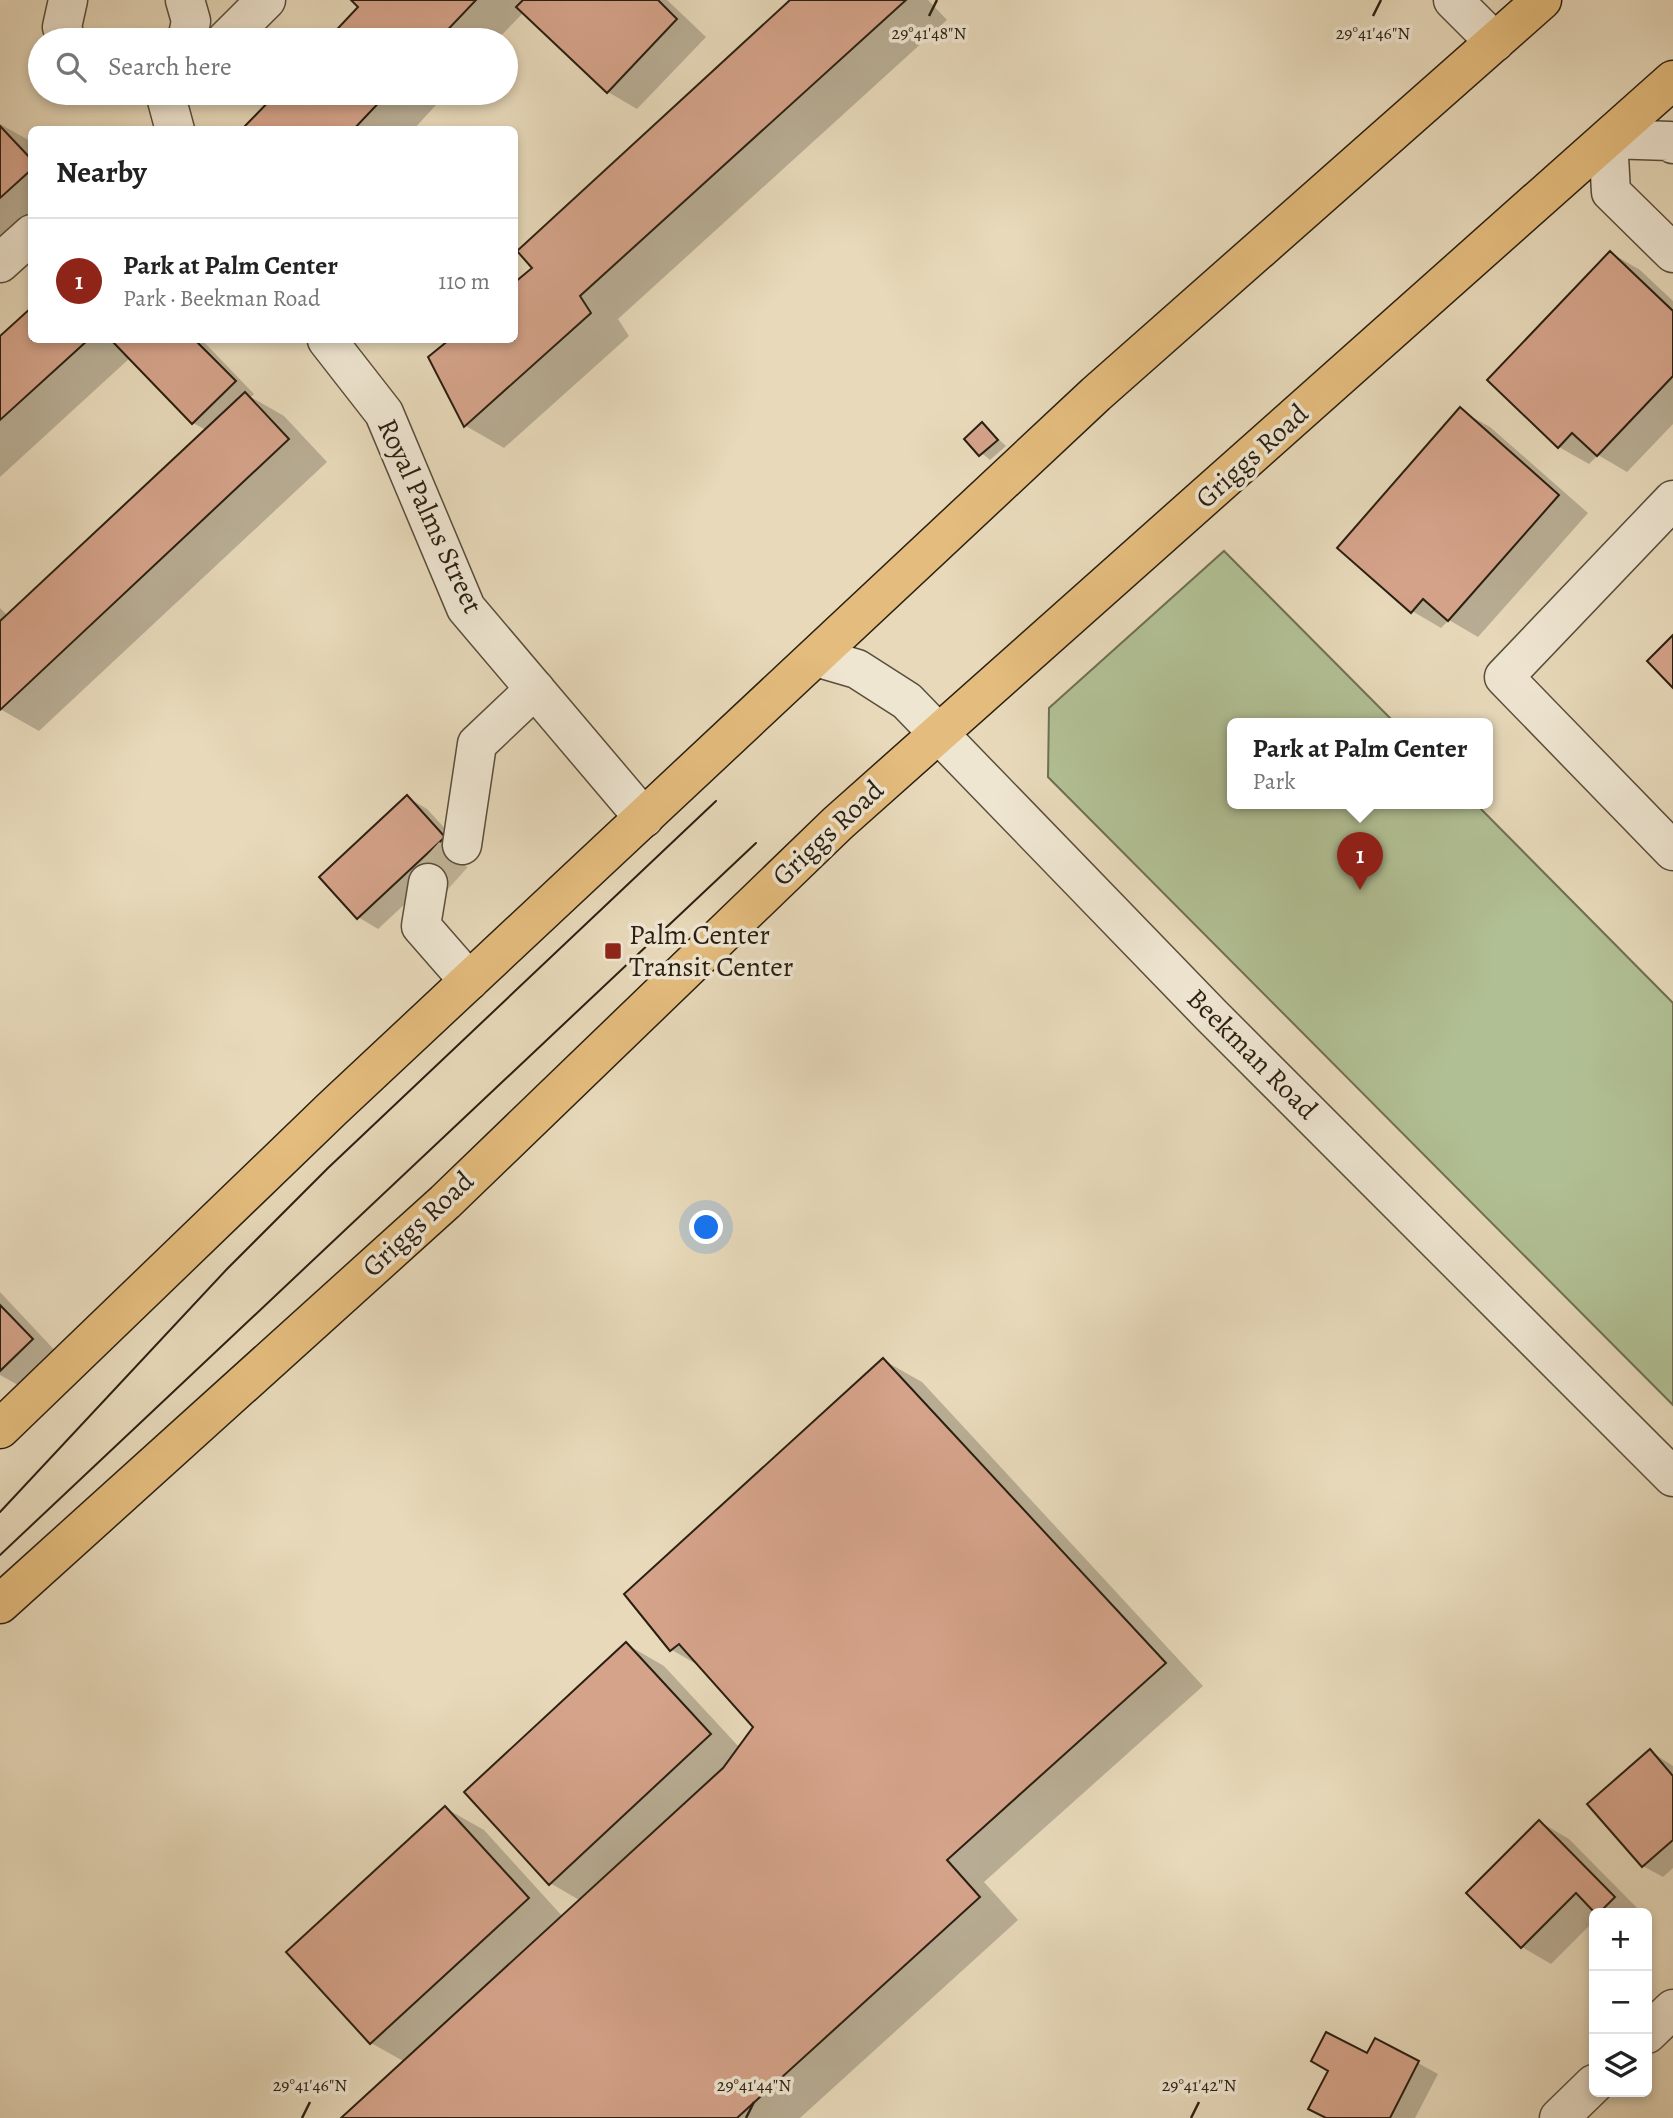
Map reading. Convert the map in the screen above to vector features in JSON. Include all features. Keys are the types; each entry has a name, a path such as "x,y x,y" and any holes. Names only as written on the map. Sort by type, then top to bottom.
{"main road":[{"path":"0,1429 469,981 1096,394 1542,0"},
{"name":"Griggs Road","path":"0,1604 445,1202 712,941 939,732 1673,80"}],"street":[{"path":"185,0 191,20 189,28"},
{"path":"238,28 267,0"},
{"path":"1453,0 1495,42"},
{"path":"1673,144 1670,141 1608,139 1611,192 1673,253"},
{"path":"0,263 28,238"},
{"name":"Royal Palms Street","path":"329,343 384,413 466,608 644,818"},
{"path":"1673,500 1504,677 1673,851"},
{"name":"Beekman Road","path":"816,657 857,669 907,701 1211,1015 1673,1477"},
{"path":"462,845 477,744 535,690"},
{"path":"428,883 421,926 469,981"},
{"path":"1652,2029 1673,2009"},
{"path":"1559,2118 1589,2089"}],"green space":[{"path":"1224,551 1390,718 1227,718 1227,809 1481,809 1673,1003 1673,1405 1048,777 1049,708"}],"building":[{"path":"351,0 476,0 449,28 338,28 358,7"},
{"path":"523,0 658,0 677,19 607,93 516,7"},
{"path":"790,0 906,0 580,296 591,313 464,427 428,357 445,343 518,343 518,280 532,268 518,250"},
{"path":"265,105 377,105 357,126 245,126"},
{"path":"0,126 28,156 28,173 0,198"},
{"path":"1610,251 1673,311 1673,376 1597,456 1572,433 1558,448 1487,380"},
{"path":"28,311 28,343 85,343 0,420 0,336"},
{"path":"114,343 198,343 236,381 192,424"},
{"path":"245,392 289,439 0,710 0,621"},
{"path":"1460,407 1559,495 1448,621 1423,599 1411,613 1337,548"},
{"path":"982,422 998,440 979,456 964,439"},
{"path":"1673,635 1673,688 1647,661"},
{"path":"407,795 445,837 357,919 319,877"},
{"path":"0,1305 33,1339 0,1371"},
{"path":"883,1358 1166,1663 947,1860 980,1897 737,2118 341,2118 723,1768 753,1727 679,1644 670,1651 624,1594"},
{"path":"626,1642 711,1734 549,1885 464,1792"},
{"path":"1650,1749 1673,1776 1673,1840 1642,1867 1587,1804"},
{"path":"445,1806 529,1898 370,2044 286,1952"},
{"path":"1539,1820 1615,1897 1604,1908 1590,1908 1576,1893 1521,1948 1466,1893"},
{"path":"1326,2032 1367,2053 1375,2038 1419,2061 1390,2118 1326,2118 1308,2109 1328,2071 1311,2061"}],"tunnel":[{"path":"428,883 462,845"}],"tram line":[{"path":"0,1512 227,1269 328,1168 716,801"},
{"path":"0,1555 756,843"}],"place":[{"name":"Park at Palm Center","path":"1360,890"},
{"name":"Palm Center Transit Center","path":"613,951"}]}
